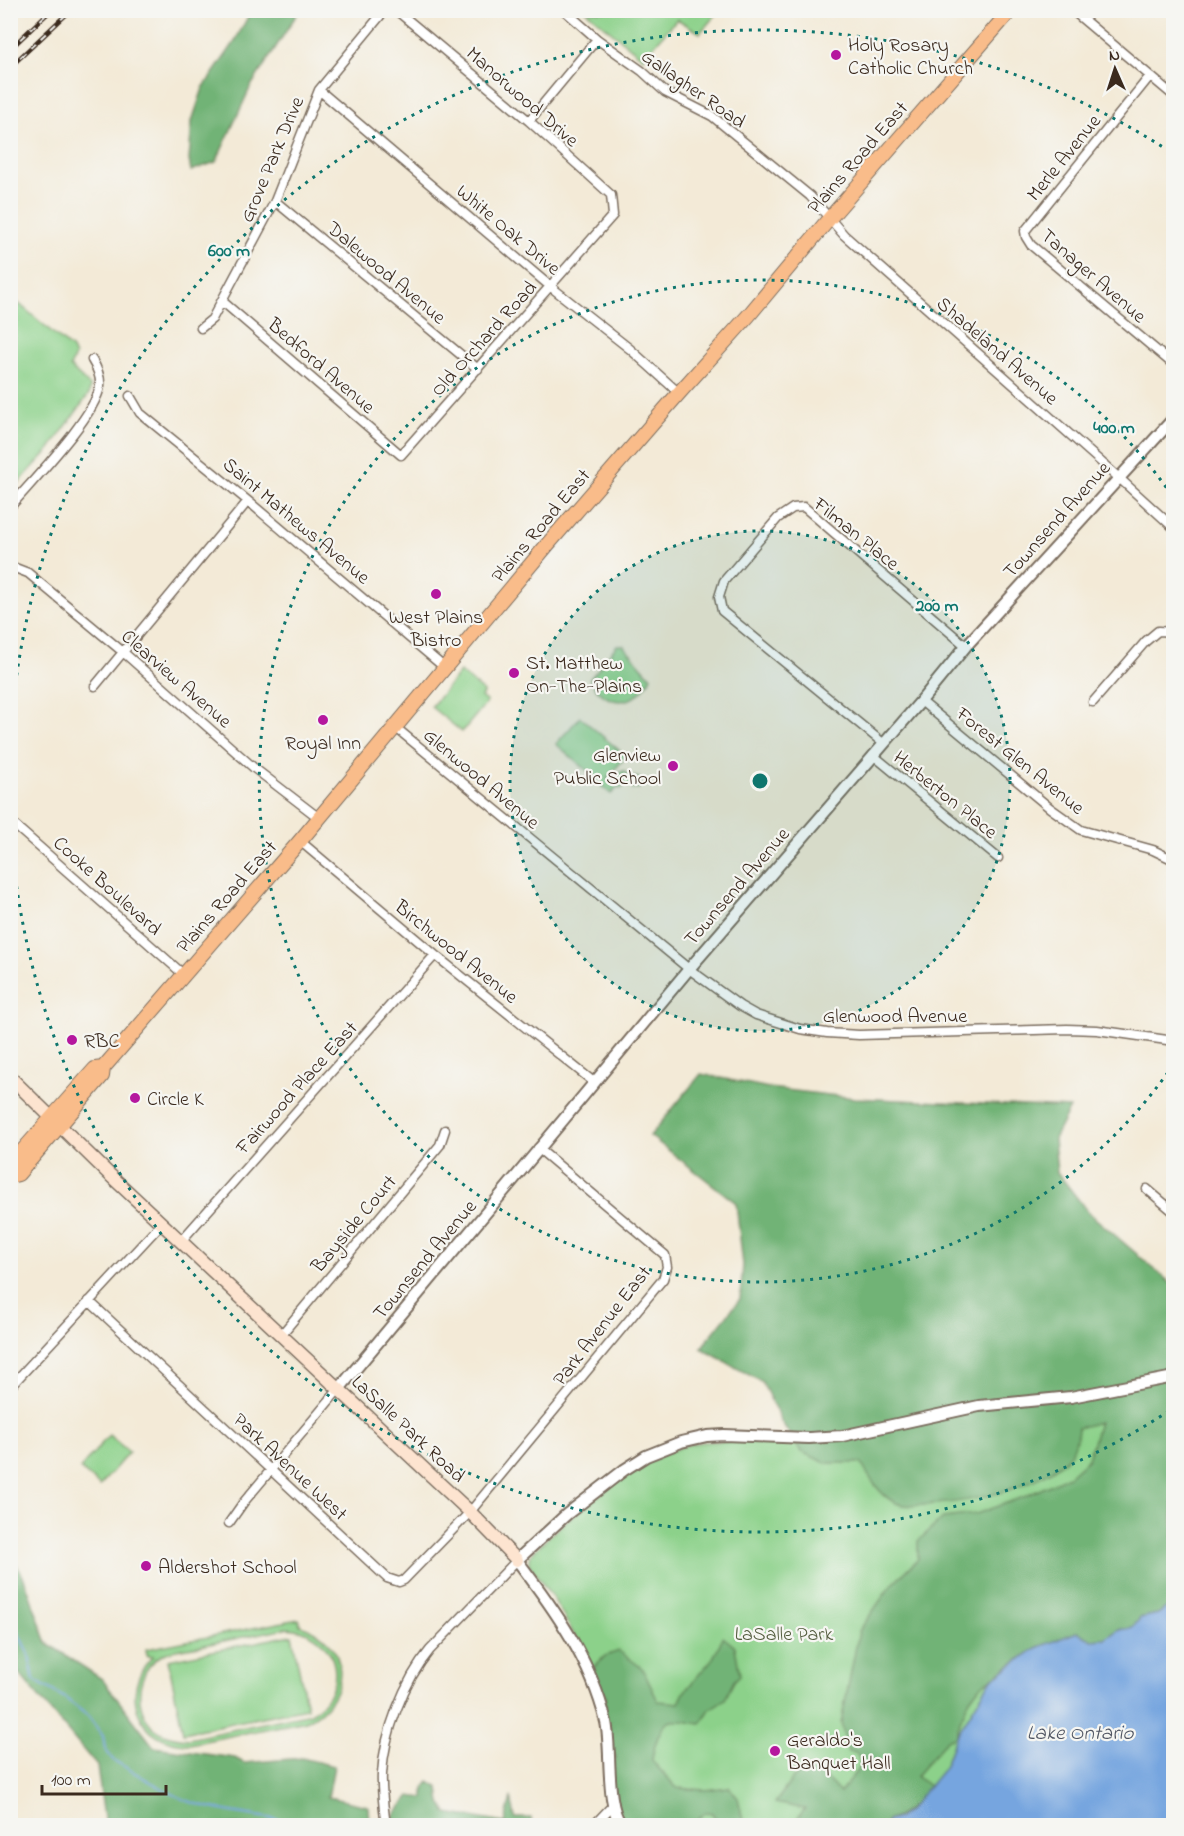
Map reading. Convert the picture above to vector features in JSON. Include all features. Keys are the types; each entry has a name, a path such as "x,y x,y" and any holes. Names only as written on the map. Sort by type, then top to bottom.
{"main road":[{"name":"Plains Road East","path":"57,1121 102,1076 103,1068 183,974 300,842 679,393 749,315 829,219 1011,10"},
{"name":"LaSalle Park Road","path":"10,1077 111,1176 470,1512 517,1560"},
{"path":"10,1165 57,1121"},
{"path":"10,1176 18,1174 57,1121"}],"street":[{"name":"Grove Park Drive","path":"201,328 212,319 275,201 319,90 385,10"},
{"name":"Manorwood Drive","path":"396,10 530,121 611,195 613,215"},
{"name":"Gallagher Road","path":"564,10 597,39 642,71 665,92 712,116 810,196 829,219"},
{"path":"1072,10 1173,96"},
{"path":"530,121 597,39"},
{"name":"Merle Avenue","path":"1025,231 1150,76"},
{"name":"White Oak Drive","path":"319,90 551,287 630,349 679,393"},
{"name":"Dalewood Avenue","path":"275,201 478,369"},
{"name":"Old Orchard Road","path":"401,455 613,215"},
{"name":"Shadeland Avenue","path":"829,219 844,236 1173,528"},
{"name":"Tanager Avenue","path":"1025,231 1031,245 1173,365"},
{"name":"Bedford Avenue","path":"222,301 401,455"},
{"path":"10,507 74,432 97,396 100,385 99,376 92,360"},
{"name":"Saint Mathews Avenue","path":"130,396 140,413 445,668"},
{"name":"Townsend Avenue","path":"339,1389 689,969 966,646 1173,418"},
{"path":"95,686 248,501"},
{"name":"Filman Place","path":"883,744 722,611 719,597 724,581 778,518 793,508 804,507 966,646"},
{"name":"Clearview Avenue","path":"10,566 28,573 123,652 254,768 319,818"},
{"path":"1093,702 1146,641 1158,631 1173,632"},
{"name":"Forest Glen Avenue","path":"921,700 1050,808 1082,830 1153,850 1173,860"},
{"name":"Glenwood Avenue","path":"395,727 689,969 756,1015 800,1029 859,1035 1068,1029 1097,1030 1173,1041"},
{"name":"Herberton Place","path":"873,755 998,858"},
{"name":"Cooke Boulevard","path":"10,821 183,974"},
{"name":"Birchwood Avenue","path":"300,842 435,956 595,1083"},
{"name":"Fairwood Place East","path":"181,1241 435,956"},
{"name":"Bayside Court","path":"281,1335 440,1145 445,1130"},
{"name":"Park Avenue East","path":"470,1512 663,1279 667,1267 665,1255 538,1149"},
{"path":"1147,1189 1173,1212"},
{"path":"10,1387 162,1223"},
{"name":"Park Avenue West","path":"89,1301 393,1581 399,1582 409,1577 470,1512"},
{"path":"386,1826 382,1773 386,1750 402,1694 420,1662 517,1560 567,1514 646,1456 681,1442 707,1437 731,1435 809,1438 842,1436 979,1406 1071,1397 1173,1377"},
{"path":"229,1523 243,1503 339,1389"},
{"name":"LaSalle Park Road","path":"517,1560 553,1607 580,1651 606,1722 613,1805 622,1826"},
{"path":"593,1826 613,1805"}],"green space":[{"path":"251,11 299,11 251,86 216,162 191,171 189,160 192,121 203,88 234,43"},
{"path":"586,11 719,11 700,33 677,19 643,58"},
{"path":"11,297 72,349 75,356 70,367 90,386 89,394 49,450 11,491"},
{"path":"617,645 623,645 651,677 638,695 621,701 604,696 590,679"},
{"path":"460,672 484,692 481,697 487,702 462,732 431,707"},
{"path":"580,717 626,756 607,779 623,771 631,777 639,778 641,784 639,788 633,789 627,784 620,789 618,787 611,794 601,786 603,784 556,744"},
{"path":"701,1074 769,1088 855,1098 1070,1108 1054,1139 1057,1172 1088,1212 1173,1285 1173,1603 1158,1614 1140,1618 1131,1628 1119,1629 1105,1639 1092,1640 1077,1632 1036,1648 979,1687 961,1718 956,1736 947,1740 916,1776 930,1787 911,1807 887,1821 886,1825 792,1825 805,1809 775,1803 793,1778 810,1767 821,1773 840,1793 861,1765 857,1753 848,1752 841,1723 859,1631 889,1588 918,1559 918,1541 943,1518 976,1514 1026,1496 1069,1476 1088,1459 1099,1422 1078,1428 1074,1446 1067,1458 1036,1479 1003,1492 968,1500 914,1506 898,1504 889,1499 879,1490 861,1463 826,1463 801,1452 781,1421 762,1382 701,1348 740,1299 743,1265 736,1203 650,1136"},
{"name":"LaSalle Park","path":"1173,1382 1173,1603 1128,1629 1119,1629 1092,1640 1077,1632 1036,1648 991,1680 956,1736 944,1768 930,1787 899,1818 887,1821 886,1825 609,1825 621,1813 615,1791 614,1739 589,1661 554,1600 529,1564 529,1557 543,1542 583,1507 654,1460 695,1443 750,1441"},
{"path":"109,1435 129,1452 100,1486 80,1469"},
{"path":"11,1555 24,1578 47,1643 102,1679 154,1747 235,1758 244,1763 302,1758 334,1766 328,1797 368,1806 369,1825 105,1825 97,1766 11,1664"},
{"path":"299,1619 300,1625 317,1632 329,1643 337,1656 340,1670 338,1684 332,1698 321,1711 306,1721 190,1744 172,1742 158,1736 146,1726 135,1700 136,1685 142,1670 153,1656 147,1656 146,1649","holes":["286,1628 303,1631 317,1638 327,1648 333,1661 335,1674 332,1688 324,1701 311,1713 189,1739 162,1733 147,1720 141,1706 142,1680 150,1665 164,1654"]},
{"path":"292,1635 307,1708 183,1733 168,1660"},
{"path":"723,1637 735,1647 740,1675 734,1681 725,1699 710,1709 701,1724 672,1721 664,1726 652,1761 677,1788 705,1790 729,1787 738,1798 744,1825 719,1825 712,1813 706,1812 690,1825 622,1825 607,1805 605,1783 616,1757 606,1737 606,1696 592,1680 589,1672 605,1656 619,1651 642,1668 658,1701 679,1703 685,1691 713,1658"},
{"path":"429,1782 439,1788 441,1803 447,1813 505,1823 511,1797 515,1818 531,1818 532,1825 394,1825 393,1816 410,1796 424,1798 424,1788"}],"water":[{"name":"Lake Ontario","path":"1173,1603 1173,1825 886,1825 887,1821 899,1818 909,1810 944,1768 956,1736 991,1680 1036,1648 1077,1632 1092,1640 1105,1639 1119,1629 1131,1628 1140,1618 1158,1614"}],"waterway":[{"path":"10,1616 29,1655 34,1680 65,1698 88,1716 103,1736 105,1749 113,1760 162,1789 191,1802 219,1810 305,1826"}],"railway":[{"path":"10,49 51,10"},
{"path":"10,67 71,10"}],"place":[{"name":"Holy Rosary Catholic Church","path":"836,55"},
{"name":"West Plains Bistro","path":"436,594"},
{"name":"St. Matthew On-The-Plains","path":"514,673"},
{"name":"Royal Inn","path":"323,720"},
{"name":"Glenview Public School","path":"673,766"},
{"name":"RBC","path":"72,1040"},
{"name":"Circle K","path":"135,1098"},
{"name":"Aldershot School","path":"146,1566"},
{"name":"Geraldo's Banquet Hall","path":"775,1751"}]}
